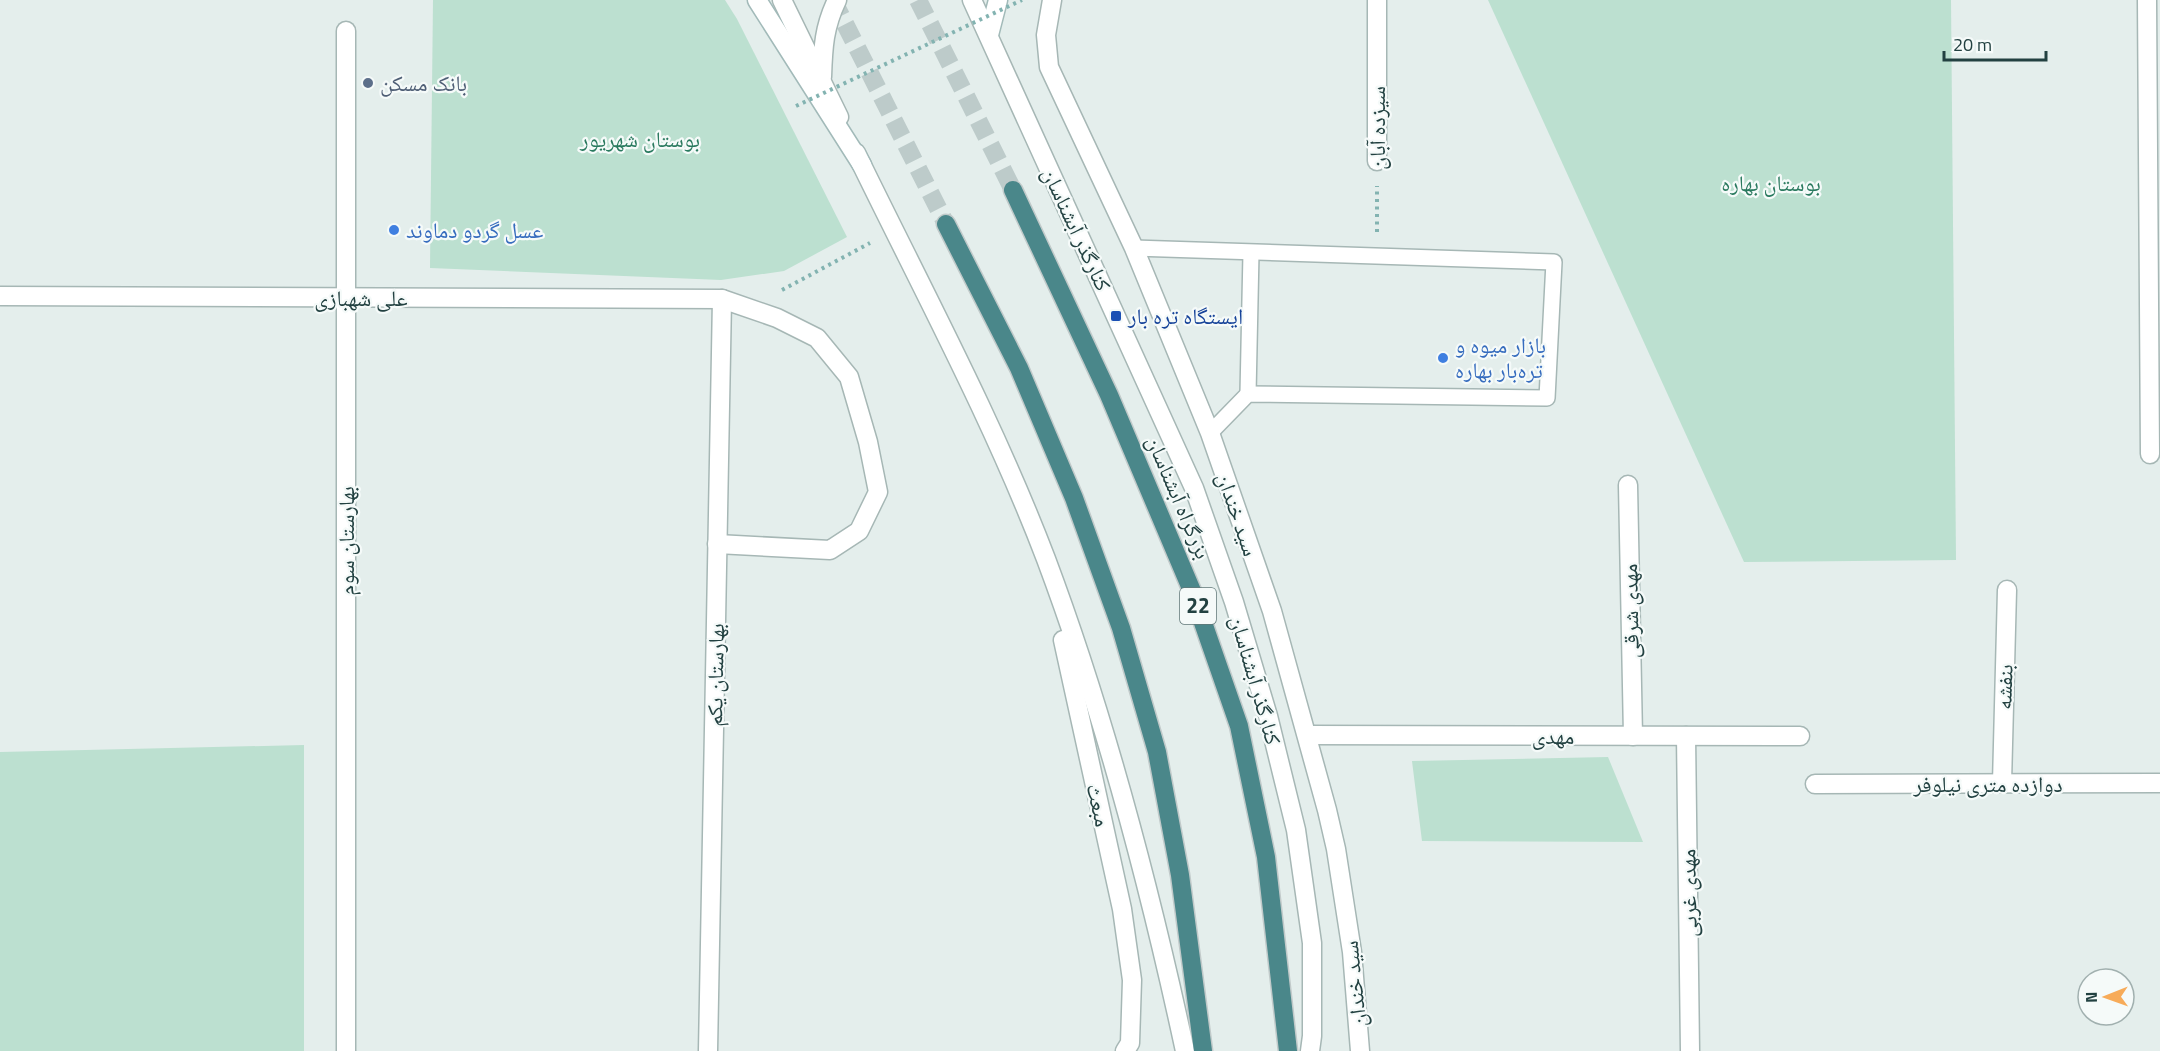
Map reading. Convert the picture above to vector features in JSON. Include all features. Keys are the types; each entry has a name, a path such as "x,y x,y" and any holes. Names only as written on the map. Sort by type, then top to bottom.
{"highway":[{"name":"بزرگراه آبشناسان","path":"1013,190 1109,395 1192,591 1239,726 1266,857 1288,1051"},
{"path":"946,224 1019,368 1074,498 1121,628 1157,752 1180,875 1203,1051"}],"street":[{"path":"757,0 862,165"},
{"path":"782,0 990,429 1045,559 1107,737 1162,944 1185,1051"},
{"path":"822,82 822,52 827,21 837,0"},
{"path":"988,35 998,0"},
{"name":"سید خندان","path":"1052,0 1046,35 1049,67 1134,248 1210,432 1272,610 1328,810 1352,952 1360,1051"},
{"name":"سیزده آبان","path":"1377,0 1377,161"},
{"path":"2147,0 2150,454"},
{"name":"کنارگذر آبشناسان","path":"972,2 1194,488 1234,602 1268,716 1296,830 1312,943 1310,1051"},
{"name":"بهارستان سوم","path":"346,32 346,1051"},
{"name":"علی شهبازی","path":"0,296 722,299 777,318 817,338 849,377 868,442 878,492 859,531 830,550 717,544"},
{"name":"بهارستان یکم","path":"708,1051 722,299"},
{"name":"مهدی شرقی","path":"1628,485 1633,736"},
{"name":"مبعث","path":"1045,559 1122,909 1132,980 1131,1042 1125,1051"},
{"name":"بنفشه","path":"2002,783 2007,590"},
{"name":"مهدی","path":"1307,735 1800,736"},
{"name":"مهدی غربی","path":"1686,736 1690,1051"},
{"name":"دوازده متری نیلوفر","path":"1815,784 2160,783"}],"lane":[{"path":"1134,248 1554,262 1547,398 1248,394"},
{"path":"1210,432 1248,394 1251,253"}],"path":[{"path":"796,106 1022,0"},
{"path":"798,93 803,104"},
{"name":"سیزده آبان","path":"1377,161 1377,256"},
{"path":"775,291 786,290 870,244 865,233"}],"green space":[{"name":"بوستان شهریور","path":"433,0 725,0 737,19 847,237 784,271 721,280 430,268"},
{"name":"بوستان بهاره","path":"1488,0 1951,0 1956,560 1744,562"},
{"path":"304,745 304,1051 0,1051 0,752"},
{"path":"1608,757 1643,842 1422,841 1412,761"}],"tunnel":[{"path":"833,0 946,224"},
{"path":"918,0 1013,190"}],"place":[{"name":"بانک مسکن","path":"368,83"},
{"name":"عسل گردو دماوند","path":"394,230"},
{"name":"ایستگاه تره بار","path":"1116,316"},
{"name":"بازار میوه و تره‌بار بهاره","path":"1443,358"}]}
